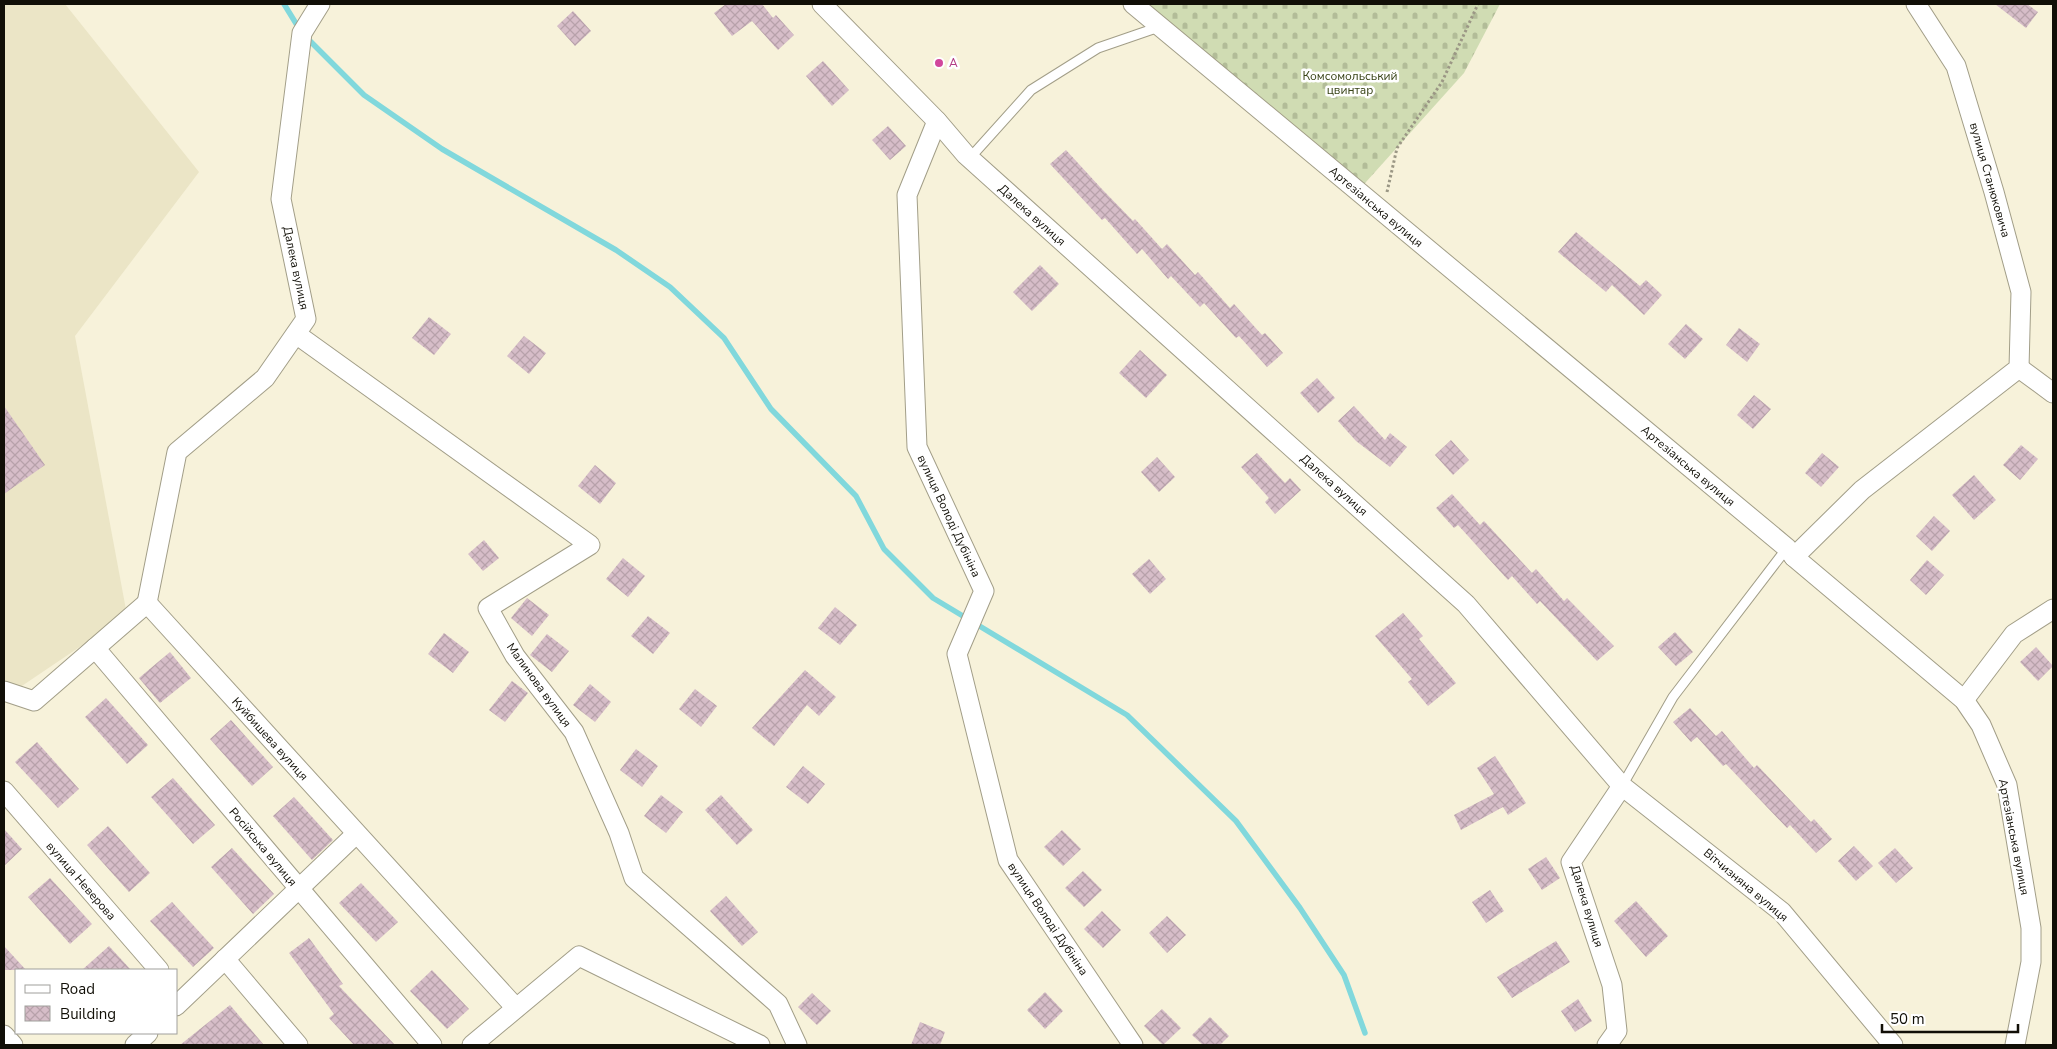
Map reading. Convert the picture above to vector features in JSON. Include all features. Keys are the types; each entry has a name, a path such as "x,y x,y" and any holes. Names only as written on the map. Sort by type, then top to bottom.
{"street":[{"name":"Далека вулиця","path":"147,603 177,452 265,378 306,319 281,200 302,33 320,4"},
{"name":"Далека вулиця","path":"822,4 937,121 969,159 1466,604 1622,786 1571,862 1612,985 1617,1031 1607,1045"},
{"name":"Артезіанська вулиця","path":"1133,4 1791,553 1964,700 1985,734 2007,785 2032,928 2028,989 2015,1045"},
{"name":"вулиця Станюковича","path":"1916,4 1956,66 1994,192 2021,292 2019,368"},
{"name":"вулиця Володі Дубініна","path":"937,121 907,195 917,447 984,591 958,654 1008,860 1133,1045"},
{"name":"Малинова вулиця","path":"296,334 590,545 488,608 515,656 574,732 619,833 634,878 778,1004 797,1045"},
{"path":"1791,553 1862,490 2019,368 2053,393"},
{"path":"4,691 34,701 147,603"},
{"name":"Куйбишева вулиця","path":"147,603 516,1008"},
{"path":"1964,700 2014,634 2053,609"},
{"name":"Російська вулиця","path":"95,648 432,1045"},
{"name":"Вітчизняна вулиця","path":"1622,786 1782,912 1893,1045"},
{"name":"вулиця Неверова","path":"4,791 157,969"},
{"path":"179,999 225,959 356,834"},
{"path":"472,1045 578,956 760,1045"},
{"path":"225,959 298,1045"},
{"path":"135,1045 147,1034"},
{"path":"4,1035 13,1045"}],"lane":[{"path":"969,159 1031,90 1098,48 1159,27"},
{"path":"1622,786 1672,697 1791,553"}],"path":[{"path":"1380,211 1397,148 1442,82 1478,4"}],"shaded area":[{"path":"4,4 65,4 199,172 75,336 127,615 4,698"}],"green space":[{"name":"Комсомольський цвинтар","path":"1133,4 1500,4 1464,73 1357,192"}],"building":[{"path":"726,4 762,4 773,18 776,15 794,35 778,50 752,21 732,36 714,13"},
{"path":"1995,4 2027,4 2038,12 2026,28"},
{"path":"573,11 591,31 575,46 557,26"},
{"path":"823,61 849,90 832,106 806,76"},
{"path":"888,126 906,146 890,160 872,140"},
{"path":"1066,150 1133,221 1135,219 1162,249 1167,244 1195,275 1198,272 1230,308 1234,304 1262,335 1265,333 1283,353 1267,367 1239,336 1236,338 1204,303 1200,307 1171,276 1168,279 1142,249 1137,254 1105,218 1102,220 1050,164"},
{"path":"1576,232 1640,286 1646,280 1662,295 1644,315 1612,285 1606,292 1558,252"},
{"path":"1040,265 1059,284 1032,311 1013,292"},
{"path":"429,317 451,334 434,355 412,338"},
{"path":"1686,324 1703,339 1685,359 1668,344"},
{"path":"1739,328 1760,344 1747,362 1726,345"},
{"path":"524,336 546,353 529,374 507,356"},
{"path":"1140,350 1167,375 1146,398 1119,373"},
{"path":"1317,378 1335,398 1318,413 1300,393"},
{"path":"1754,395 1771,409 1753,429 1737,415"},
{"path":"4,406 45,465 4,494"},
{"path":"1354,406 1385,440 1390,433 1407,447 1390,467 1356,441 1338,421"},
{"path":"1451,440 1469,460 1453,475 1435,455"},
{"path":"2021,445 2038,459 2020,480 2003,465"},
{"path":"1257,453 1285,483 1290,478 1301,490 1275,514 1265,502 1269,498 1241,467"},
{"path":"1822,453 1839,467 1821,487 1805,473"},
{"path":"1157,457 1175,477 1159,492 1141,472"},
{"path":"595,465 616,483 600,504 578,486"},
{"path":"1974,475 1996,500 1974,520 1952,495"},
{"path":"1452,494 1480,525 1484,521 1532,573 1536,569 1564,601 1567,598 1614,646 1597,661 1540,601 1537,604 1512,576 1508,580 1458,525 1454,528 1436,508"},
{"path":"1934,516 1950,531 1932,551 1916,536"},
{"path":"484,540 499,558 483,571 468,554"},
{"path":"623,558 645,576 628,597 606,579"},
{"path":"1149,559 1166,579 1150,594 1132,574"},
{"path":"1927,560 1944,575 1926,595 1910,580"},
{"path":"527,598 549,615 532,636 511,618"},
{"path":"835,607 857,625 840,645 818,628"},
{"path":"1403,613 1423,636 1419,639 1456,683 1428,706 1408,682 1412,679 1375,636"},
{"path":"648,616 670,633 653,654 631,636"},
{"path":"1675,632 1693,652 1676,666 1658,647"},
{"path":"444,633 469,652 453,673 428,654"},
{"path":"547,634 569,651 552,672 530,655"},
{"path":"2036,647 2053,666 2038,681 2020,662"},
{"path":"170,652 191,678 160,703 139,678"},
{"path":"805,670 836,697 819,716 807,705 774,746 752,728"},
{"path":"512,681 528,693 505,722 489,710"},
{"path":"590,684 611,702 595,722 573,705"},
{"path":"695,689 717,706 701,727 679,709"},
{"path":"106,698 148,745 127,764 85,717"},
{"path":"1690,708 1716,736 1722,731 1754,768 1757,765 1811,822 1814,819 1832,839 1816,853 1790,825 1787,828 1726,764 1723,766 1697,737 1691,742 1673,722"},
{"path":"231,720 273,767 252,786 210,739"},
{"path":"37,742 79,789 58,808 15,762"},
{"path":"636,749 658,766 642,787 620,770"},
{"path":"1495,756 1526,803 1508,815 1503,807 1461,830 1454,815 1494,794 1477,768"},
{"path":"803,766 825,784 808,804 786,787"},
{"path":"173,778 215,825 193,844 151,797"},
{"path":"661,795 683,812 666,833 644,816"},
{"path":"721,795 753,830 737,845 705,810"},
{"path":"294,797 333,840 312,860 273,816"},
{"path":"108,826 150,873 129,892 87,845"},
{"path":"4,829 22,849 4,866"},
{"path":"1062,830 1081,849 1063,866 1044,847"},
{"path":"1854,846 1873,866 1856,881 1838,861"},
{"path":"232,848 274,894 253,914 211,867"},
{"path":"1895,848 1913,868 1896,883 1878,863"},
{"path":"1546,857 1560,878 1542,890 1528,869"},
{"path":"1083,871 1102,890 1084,907 1065,888"},
{"path":"50,878 92,924 70,944 28,897"},
{"path":"361,883 398,922 376,942 339,903"},
{"path":"1490,890 1504,911 1486,923 1472,902"},
{"path":"726,896 758,932 742,946 710,911"},
{"path":"1636,901 1668,936 1646,957 1614,921"},
{"path":"172,902 214,948 193,967 150,921"},
{"path":"1102,911 1121,930 1103,948 1084,929"},
{"path":"1167,916 1186,935 1167,953 1149,933"},
{"path":"309,938 343,984 339,986 395,1045 354,1045 329,1018 334,1014 289,953"},
{"path":"1556,941 1570,962 1512,998 1497,977"},
{"path":"4,946 25,969 4,970"},
{"path":"109,946 130,969 83,969"},
{"path":"432,970 469,1009 447,1029 410,991"},
{"path":"1045,992 1063,1011 1045,1029 1027,1010"},
{"path":"812,993 831,1011 817,1025 798,1007"},
{"path":"1578,999 1592,1021 1575,1032 1561,1011"},
{"path":"230,1005 264,1045 180,1045"},
{"path":"1162,1009 1181,1028 1163,1045 1144,1026"},
{"path":"1210,1017 1229,1036 1220,1045 1203,1045 1192,1035"},
{"path":"920,1022 945,1032 940,1045 911,1045"}],"waterway":[{"path":"284,4 300,30"},
{"path":"306,37 364,95 442,149 616,250 670,287 724,338 771,409 856,496 884,549 933,598 1127,715 1236,821 1300,908 1344,975 1365,1033"}],"place":[{"name":"А","path":"939,63"}]}
